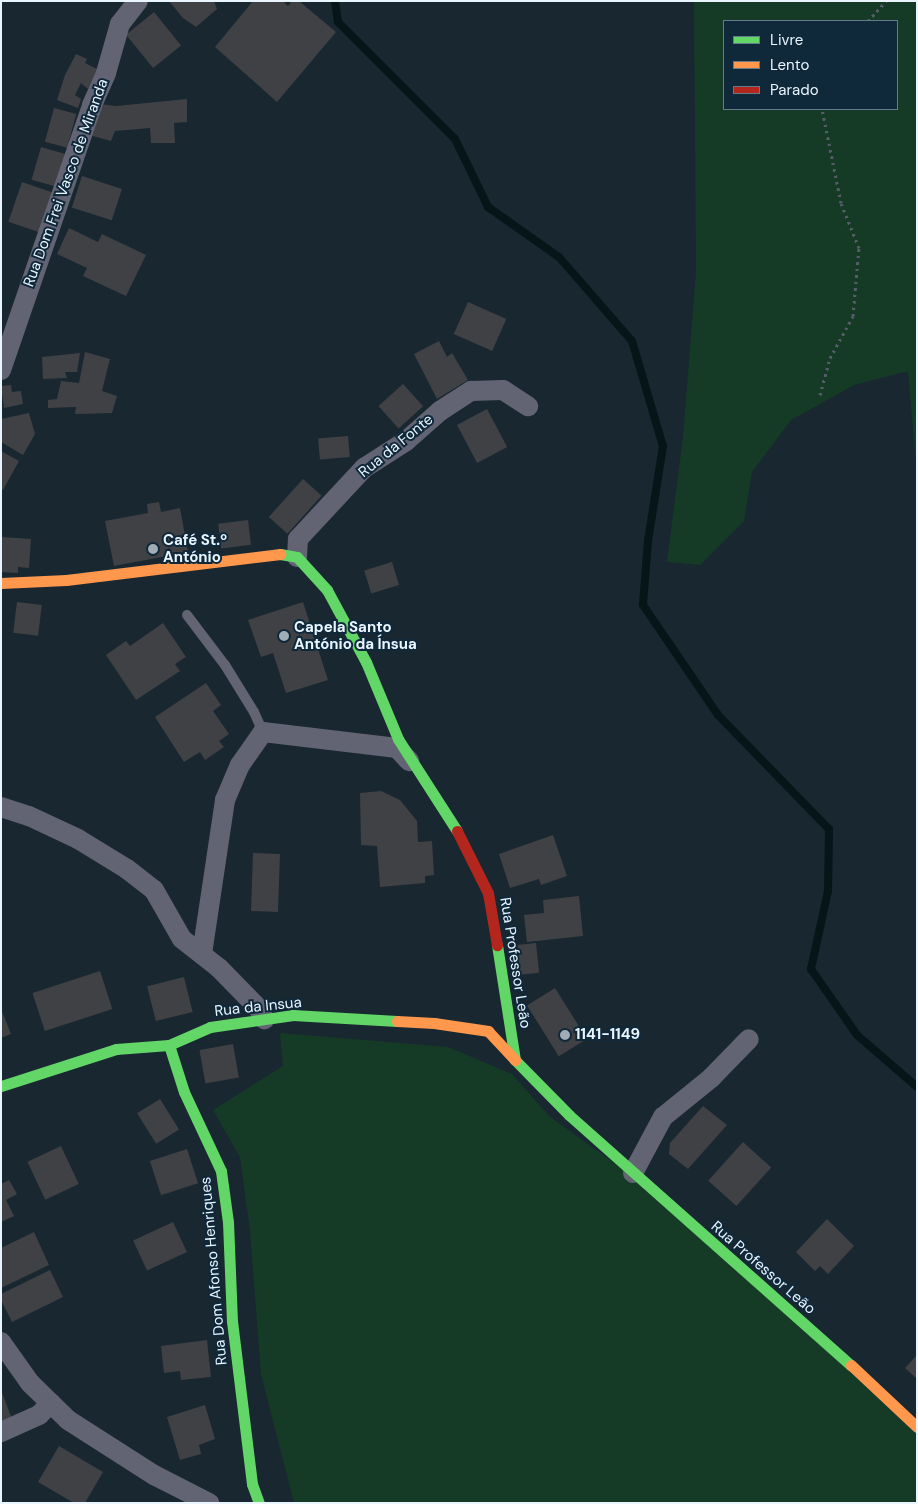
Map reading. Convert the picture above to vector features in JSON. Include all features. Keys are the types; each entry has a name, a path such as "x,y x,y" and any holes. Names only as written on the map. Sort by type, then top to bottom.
{"street":[{"name":"Rua Dom Frei Vasco de Miranda","path":"1,370 92,105 106,73 120,24 138,1"},
{"name":"Rua da Fonte","path":"297,558 298,539 364,468 406,441 440,411 471,391 503,390 528,406"},
{"path":"1,583 66,580 276,553 297,558"},
{"name":"Rua Professor Leão","path":"297,558 326,590 366,662 398,739 456,830 488,893 509,1013 515,1060 569,1115 873,1384 916,1425"},
{"path":"202,954 226,800 240,765 263,732 397,748 419,772"},
{"path":"1,807 29,816 78,839 127,869 154,890 182,939 202,954 258,1008 264,1020"},
{"name":"Rua da Insua","path":"1,1086 116,1049 169,1045 210,1028 293,1015 434,1022 488,1031 515,1060"},
{"path":"633,1173 663,1117 711,1078 748,1039"},
{"name":"Rua Dom Afonso Henriques","path":"169,1045 184,1092 221,1171 228,1222 232,1321 252,1484 259,1503"},
{"path":"1,1342 30,1383 68,1420 154,1476 209,1503"},
{"path":"1,1432 39,1415 51,1403"}],"lane":[{"path":"187,615 225,665 254,712 263,732"}],"path":[{"path":"869,20 886,1"},
{"path":"820,394 830,358 853,316 859,248 841,203 822,110"}],"green space":[{"path":"694,1 917,1 917,474 908,371 854,385 791,420 752,472 744,521 700,565 667,562 683,437 696,272"},
{"path":"280,1033 448,1047 512,1074 549,1116 663,1198 917,1424 917,1503 294,1503 261,1374 250,1231 240,1157 213,1110 283,1066"}],"building":[{"path":"169,1 214,1 217,9 196,27 183,18"},
{"path":"253,1 283,1 288,6 292,1 299,1 336,32 277,102 215,47"},
{"path":"154,12 181,45 153,68 126,35"},
{"path":"76,54 87,59 85,63 99,70 88,89 81,83 75,95 81,99 78,108 57,100 65,75"},
{"path":"187,99 187,122 174,123 175,143 151,143 150,128 115,131 111,141 89,135 100,104 116,106"},
{"path":"54,108 76,114 67,148 45,142"},
{"path":"41,147 66,154 57,187 32,180"},
{"path":"82,176 122,189 112,220 72,207"},
{"path":"22,182 54,193 40,233 8,222"},
{"path":"69,228 98,242 102,234 146,255 126,296 83,276 87,268 57,254"},
{"path":"468,302 506,319 492,351 454,334"},
{"path":"439,341 447,357 452,353 468,380 437,399 414,354"},
{"path":"85,352 110,359 102,391 117,396 112,413 75,414 76,407 48,408 48,400 57,399 61,381 79,383"},
{"path":"80,353 77,372 65,372 67,378 43,379 42,357"},
{"path":"403,384 423,406 399,428 378,406"},
{"path":"11,385 12,392 21,391 23,404 4,408 1,386"},
{"path":"487,409 507,447 477,463 457,425"},
{"path":"29,413 35,434 23,455 1,442 1,419"},
{"path":"348,436 350,457 320,460 318,439"},
{"path":"1,451 19,461 3,490 1,489"},
{"path":"303,479 322,496 287,534 269,517"},
{"path":"159,502 161,512 180,508 188,552 114,566 105,521 148,513 147,504"},
{"path":"248,520 251,545 221,548 218,524"},
{"path":"2,537 31,539 29,568 18,567 18,573 1,572"},
{"path":"392,562 399,585 371,593 364,570"},
{"path":"17,602 42,605 38,636 13,633"},
{"name":"Capela Santo António da Ínsua","path":"303,602 328,680 286,693 273,653 261,657 248,620"},
{"path":"163,623 186,657 175,664 180,671 136,700 106,655 126,641 130,646"},
{"path":"206,683 221,705 213,711 229,734 219,741 224,747 205,760 200,752 184,762 155,717"},
{"path":"381,791 400,800 417,821 418,842 432,841 434,875 425,876 425,883 380,887 377,846 361,845 360,793"},
{"path":"553,835 567,876 541,885 539,879 510,888 499,854"},
{"path":"253,853 280,854 278,912 251,911"},
{"path":"579,896 583,936 527,942 524,915 544,913 543,900"},
{"path":"536,943 539,973 520,975 517,945"},
{"path":"100,971 112,1009 45,1031 32,993"},
{"path":"184,977 193,1012 156,1021 147,986"},
{"path":"555,988 587,1039 559,1056 527,1005"},
{"path":"1,1009 11,1034 1,1038"},
{"path":"233,1044 239,1077 205,1083 200,1050"},
{"path":"160,1099 179,1130 156,1144 137,1113"},
{"path":"703,1106 727,1125 688,1169 669,1154 670,1143"},
{"path":"743,1142 771,1167 736,1206 708,1181"},
{"path":"61,1146 79,1184 45,1200 27,1162"},
{"path":"187,1149 198,1183 161,1195 150,1161"},
{"path":"9,1180 17,1194 6,1200 14,1216 1,1222 1,1184"},
{"path":"827,1219 854,1246 828,1274 820,1266 815,1271 796,1252"},
{"path":"173,1222 187,1252 147,1271 133,1241"},
{"path":"34,1232 49,1265 1,1288 1,1248"},
{"path":"50,1270 63,1297 12,1322 1,1300 1,1294"},
{"path":"207,1340 211,1377 181,1380 180,1371 164,1373 161,1346"},
{"path":"917,1355 917,1379 905,1368"},
{"path":"1,1390 12,1419 1,1423"},
{"path":"205,1405 215,1439 199,1445 201,1454 180,1460 167,1417"},
{"path":"59,1446 103,1472 85,1503 74,1503 38,1482"}],"waterway":[{"path":"335,1 338,22 455,139 488,207 559,257 632,341 663,446 648,541 643,605 718,715 829,829 828,891 811,969 857,1035 917,1087"}],"traffic: fast":[{"path":"280,554 297,557 327,590 366,662 398,739 457,831"},
{"path":"497,945 515,1060 569,1115 851,1365"},
{"path":"1,1086 116,1049 169,1045 210,1027 293,1015 397,1021"},
{"path":"169,1045 184,1092 221,1171 228,1222 232,1321 252,1484 259,1503"}],"traffic: slow":[{"path":"1,583 66,580 280,554"},
{"path":"397,1021 434,1023 488,1031 515,1060"},
{"path":"851,1365 917,1427"}],"traffic: jam":[{"path":"457,831 488,893 497,945"}],"place":[{"name":"Café St.º António","path":"153,549"},
{"name":"Capela Santo António da Ínsua","path":"284,636"},
{"name":"1141-1149","path":"565,1035"}]}
